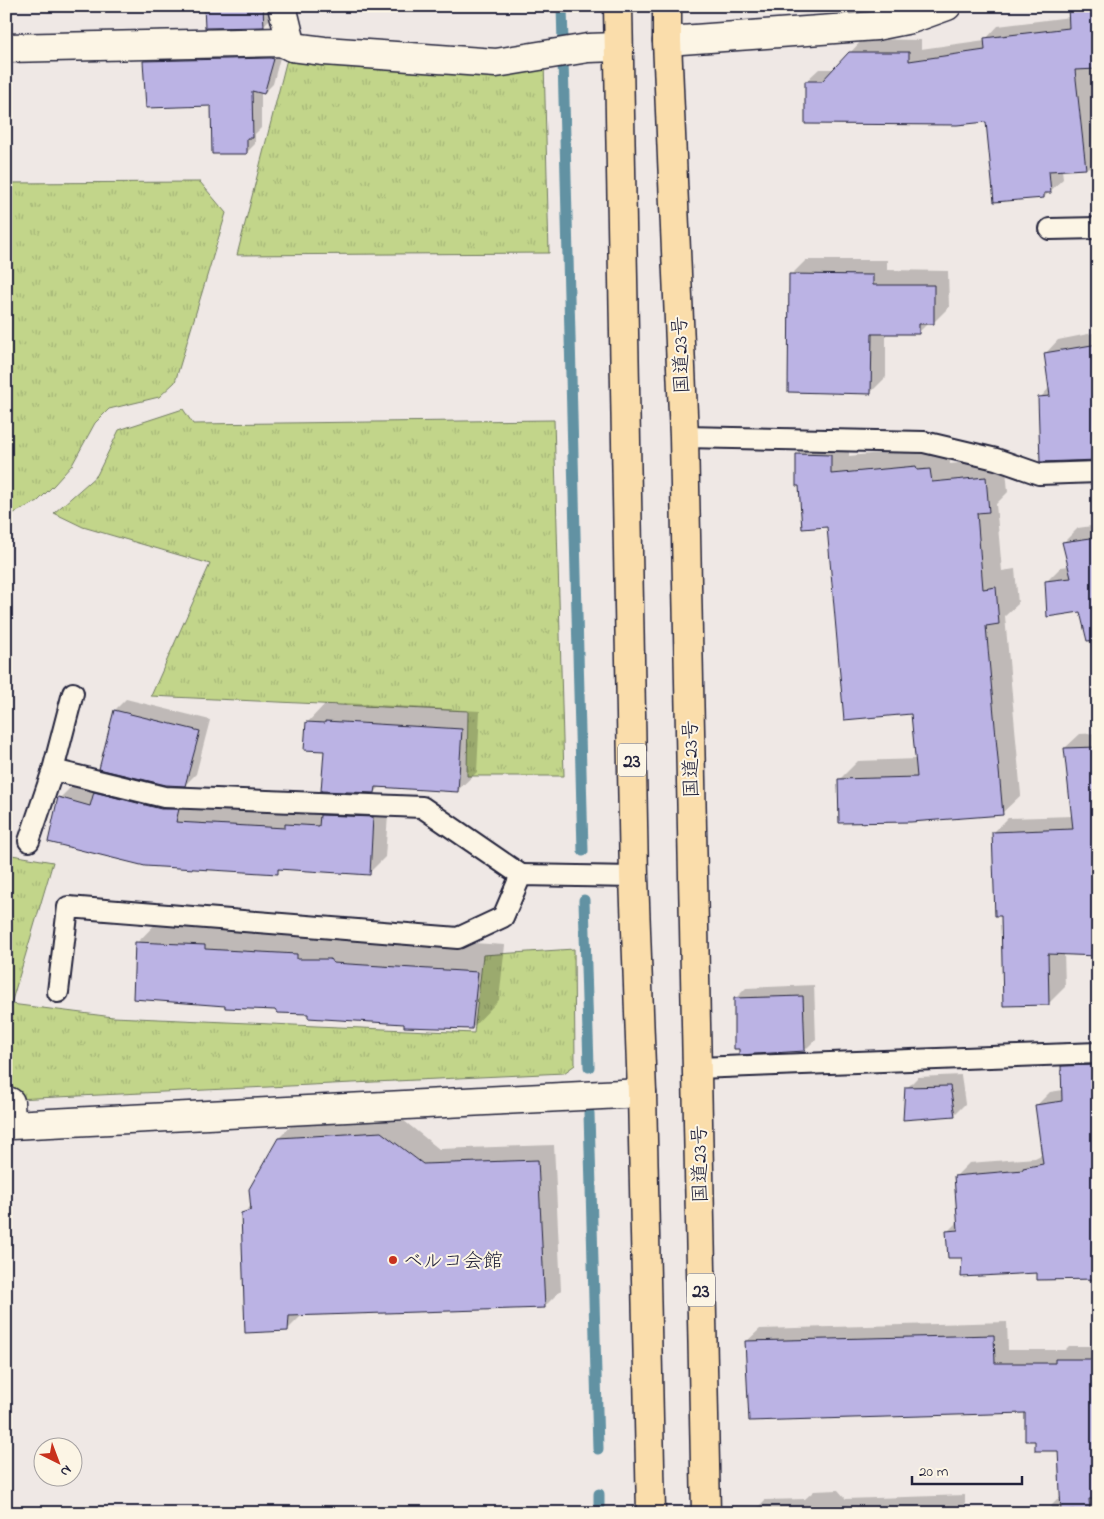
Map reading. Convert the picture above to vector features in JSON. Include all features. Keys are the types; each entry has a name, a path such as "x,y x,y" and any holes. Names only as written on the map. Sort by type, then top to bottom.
{"highway":[{"name":"23","path":"618,6 617,47 634,876 642,1093 651,1513"},
{"name":"国道23号","path":"667,6 684,438 706,1513"}],"street":[{"path":"282,6 292,48"},
{"path":"667,41 876,26 912,19 947,6"},
{"path":"6,48 282,42 292,48 496,62 588,48 617,47"},
{"path":"6,1102 10,1102 11,1125 642,1093"}],"lane":[{"path":"1050,229 1098,228"},
{"path":"684,438 924,442 996,459 1039,474 1098,472"},
{"path":"28,841 53,770 73,693"},
{"path":"53,770 164,797 422,806 520,875 634,876"},
{"path":"58,992 68,907 458,938 502,917 520,875"},
{"path":"696,1068 1098,1053"}],"green space":[{"path":"288,55 544,61 549,253 237,255"},
{"path":"200,182 226,213 175,382 159,397 109,409 95,423 72,465 54,485 38,501 6,517 6,183"},
{"path":"183,409 193,424 554,420 564,776 467,776 468,711 151,696 210,564 83,527 54,513 97,475 119,430"},
{"path":"6,854 53,862 11,1004 113,1017 474,1033 483,955 574,949 575,1065 564,1073 15,1099 6,1095"}],"building":[{"path":"204,6 263,6 264,27 205,28"},
{"path":"1068,6 1098,6 1098,69 1075,70 1086,169 1049,171 1051,193 1044,193 1044,198 994,202 986,122 957,125 805,124 805,81 822,81 849,52 909,52 909,61 985,50 984,38 1069,28"},
{"path":"274,59 264,94 252,91 253,138 247,138 247,154 212,154 211,106 146,108 143,61"},
{"path":"789,274 873,275 873,285 934,285 934,324 919,324 919,334 872,334 871,394 788,392"},
{"path":"1098,344 1098,460 1040,462 1038,397 1050,396 1044,353"},
{"path":"796,454 831,455 831,474 916,466 917,470 930,469 932,482 986,477 989,512 977,513 983,589 996,587 999,624 986,626 1003,815 911,822 839,823 838,779 917,777 911,714 844,720 827,527 802,529 799,486 796,486"},
{"path":"1098,537 1098,640 1087,641 1080,612 1047,617 1045,581 1071,578 1062,542"},
{"path":"114,710 200,731 185,786 166,785 99,769"},
{"path":"325,721 462,729 458,792 376,787 375,793 321,791 324,751 304,750 306,722 325,723"},
{"path":"1098,747 1098,956 1048,954 1049,1005 1003,1006 1001,916 995,916 992,832 1073,829 1064,748"},
{"path":"94,792 161,809 179,809 176,822 285,828 285,824 319,826 320,815 373,817 370,875 278,869 278,874 145,866 48,842 58,797 90,806"},
{"path":"135,942 205,945 205,949 297,954 297,959 330,959 333,963 478,972 472,1029 404,1027 404,1024 308,1018 308,1014 277,1013 275,1010 225,1008 225,1006 133,999"},
{"path":"803,996 805,1051 739,1055 739,1049 734,1049 734,998"},
{"path":"1098,1065 1098,1279 1037,1280 1037,1273 961,1277 962,1258 948,1258 946,1231 958,1230 954,1176 1023,1170 1023,1168 1043,1164 1035,1105 1062,1101 1061,1066"},
{"path":"950,1086 955,1116 903,1120 905,1087"},
{"name":"ベルコ会館","path":"381,1132 423,1164 538,1160 545,1308 289,1316 288,1331 245,1333 241,1213 251,1210 249,1189 278,1138"},
{"path":"994,1335 995,1363 1055,1363 1055,1359 1098,1359 1098,1499 1089,1499 1090,1510 1061,1512 1058,1451 1035,1451 1035,1441 1025,1441 1025,1413 749,1421 745,1341"}],"waterway":[{"path":"562,6 563,43"},
{"path":"563,59 583,851"},
{"path":"584,900 589,1067"},
{"path":"589,1113 598,1449"},
{"path":"599,1494 599,1513"}],"place":[{"name":"ベルコ会館","path":"393,1260"}]}
